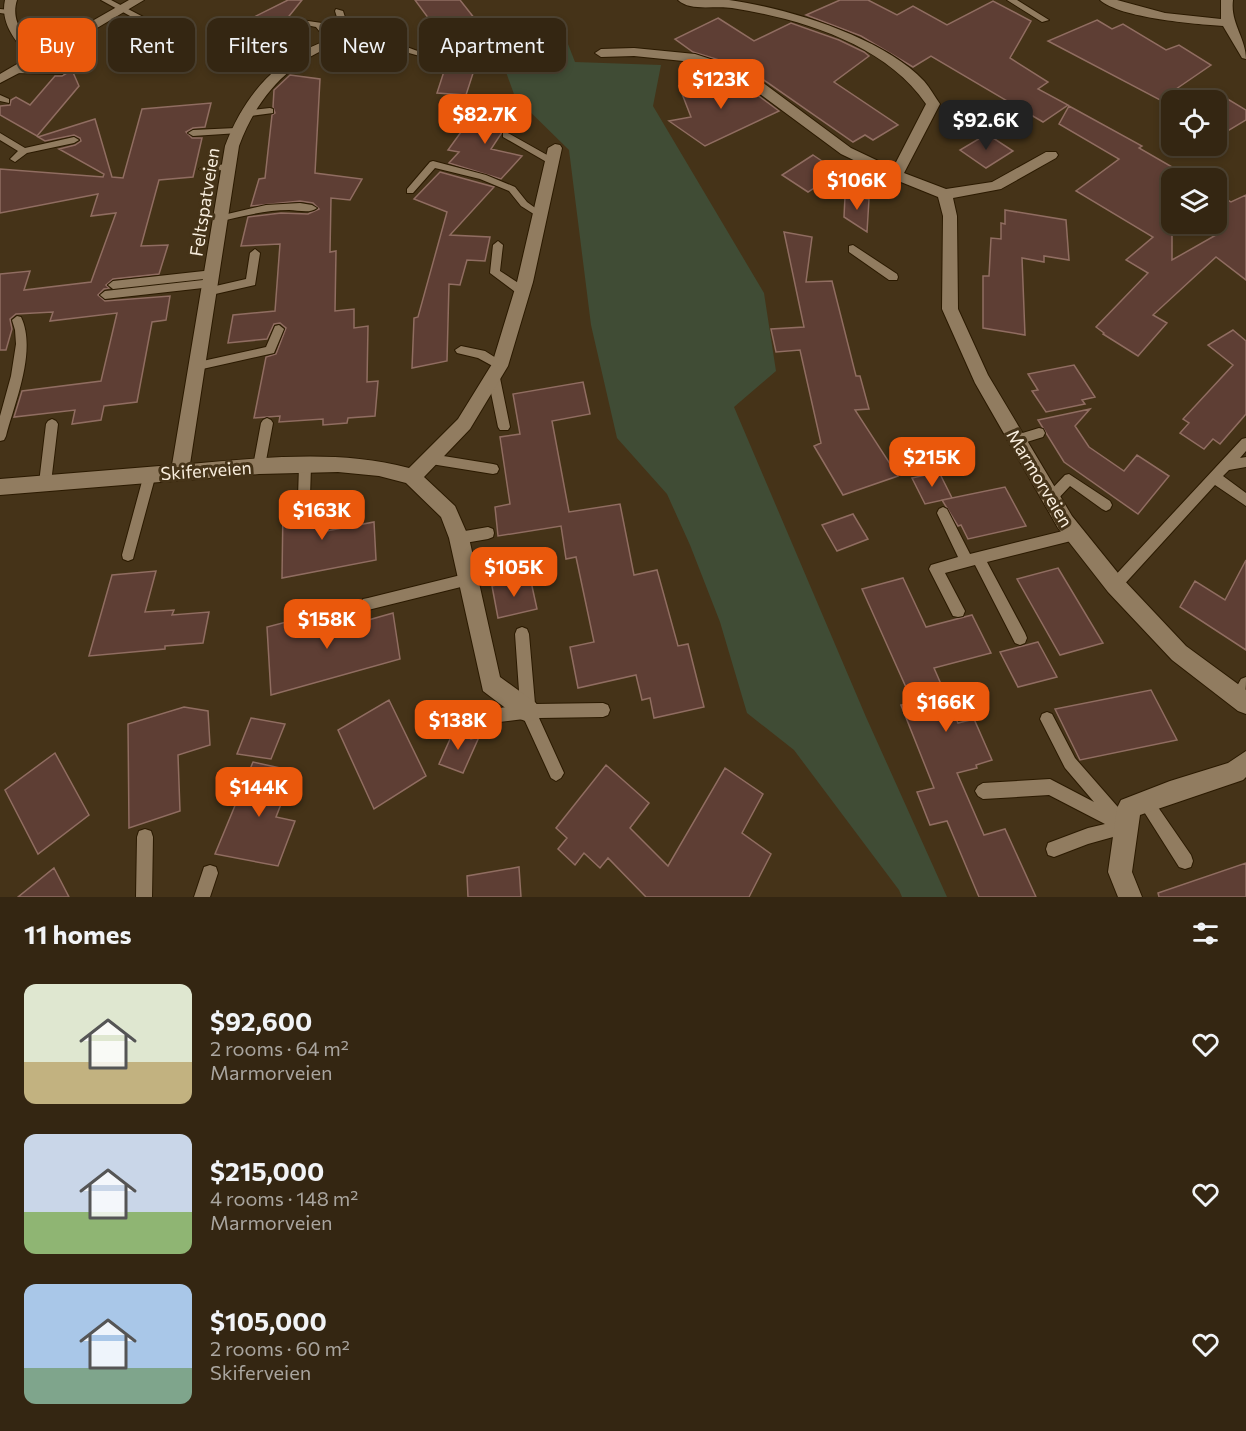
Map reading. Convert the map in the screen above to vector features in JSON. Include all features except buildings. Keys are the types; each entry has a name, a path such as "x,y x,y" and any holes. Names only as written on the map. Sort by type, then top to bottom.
{"street":[{"path":"96,25 138,0"},
{"path":"684,0 693,4 728,3 818,25 869,49 919,83 933,104 896,175"},
{"path":"1106,0 1132,11 1188,21 1227,23"},
{"path":"1227,0 1227,23 1246,55"},
{"path":"6,8 11,26 18,35"},
{"path":"601,53 634,52 695,58 742,74 846,151 896,175 945,194 996,186 1051,155"},
{"path":"0,79 18,69"},
{"name":"Feltspatveien","path":"180,471 236,131 259,91 283,72"},
{"path":"412,477 464,424 497,372 522,291 554,155"},
{"name":"Marmorveien","path":"945,194 950,216 950,309 970,356 1051,498 1075,534 1115,585 1179,653 1243,695"},
{"name":"Skiferveien","path":"0,487 180,471 338,464 379,468 412,477 448,512 459,538 491,683 528,711"},
{"path":"1130,897 1120,872 1129,808 1234,772 1246,762"}],"lane":[{"path":"105,0 138,18"},
{"path":"1011,0 1045,20"},
{"path":"339,11 342,18"},
{"path":"244,114 270,111"},
{"path":"193,133 236,131"},
{"path":"506,135 554,155"},
{"path":"0,136 24,151"},
{"path":"15,159 24,151 74,140"},
{"path":"410,191 433,164 483,177 512,189 524,204 540,214"},
{"path":"204,169 229,167"},
{"path":"222,218 267,207 292,205 312,208"},
{"path":"498,245 495,273 522,291"},
{"path":"853,249 893,278"},
{"path":"113,285 251,282 255,253"},
{"path":"105,295 212,282"},
{"path":"0,435 14,386 22,338 21,327 17,320"},
{"path":"198,366 270,350 279,329"},
{"path":"461,350 481,354 497,372 504,427"},
{"path":"259,466 267,423"},
{"path":"45,483 52,424"},
{"path":"1017,440 1039,433"},
{"path":"1115,585 1246,443"},
{"path":"431,459 493,469"},
{"path":"1226,465 1246,462"},
{"path":"304,497 306,466"},
{"path":"128,555 150,474"},
{"path":"1214,477 1246,500"},
{"path":"1051,498 1069,479 1106,505"},
{"path":"943,513 1020,638"},
{"path":"459,538 488,533"},
{"path":"958,611 936,569 1075,534"},
{"path":"368,604 469,579"},
{"path":"522,634 528,711 556,773"},
{"path":"472,730 477,717 528,711 603,710"},
{"path":"1047,719 1070,763 1126,828"},
{"path":"983,791 1050,787 1126,828"},
{"path":"1146,802 1185,861"},
{"path":"1054,849 1088,837 1126,828"},
{"path":"144,897 145,837"},
{"path":"202,897 210,873"}],"green space":[{"path":"568,44 575,62 661,65 653,106 764,293 776,371 734,407 866,717 947,897 902,897 794,750 747,713 720,622 667,494 617,438 591,325 569,150 515,97 506,72 566,72 566,45"}]}
